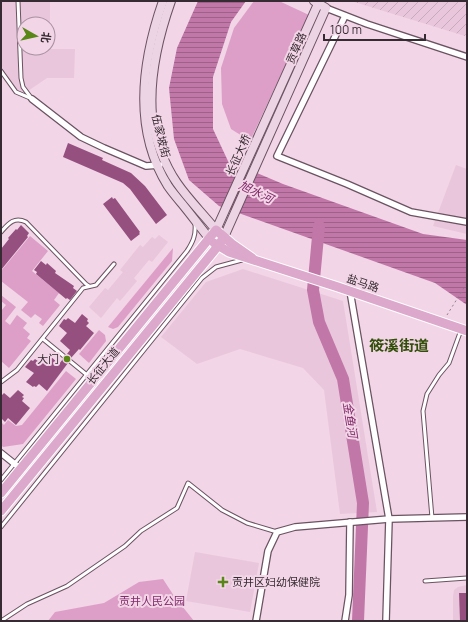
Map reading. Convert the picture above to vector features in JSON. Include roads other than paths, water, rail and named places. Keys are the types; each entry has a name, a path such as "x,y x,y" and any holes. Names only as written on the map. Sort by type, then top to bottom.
{"main road":[{"path":"216,230 252,258"},
{"name":"长征大道","path":"1,493 18,466 216,230"},
{"name":"长征大道","path":"1,511 224,237"},
{"path":"209,238 218,246 229,252 252,258"},
{"name":"盐马路","path":"252,258 464,330"}],"street":[{"name":"伍家坡街","path":"162,1 148,52 144,88 144,116 148,139 157,166 168,186 209,238"},
{"name":"伍家坡街","path":"171,1 163,23 156,54 152,88 152,115 156,137 166,164 176,183 216,230"},
{"name":"贡草路","path":"275,100 316,2 326,8 282,105"},
{"path":"326,8 345,16 467,57"},
{"path":"345,16 277,156 411,212 467,222"},
{"path":"32,99 81,136 104,148 146,166 166,164"},
{"name":"长征大桥","path":"216,230 275,100"},
{"name":"长征大桥","path":"224,237 282,105"},
{"path":"350,291 389,519 386,621"},
{"path":"1,453 18,466"},
{"path":"256,621 268,551 277,532 295,526 389,519 467,517"},
{"path":"345,621 349,595 350,522"}],"lane":[{"path":"18,1 21,78 23,86 32,99"},
{"path":"1,71 16,92 32,99"},
{"path":"1,480 18,466 86,374 187,251 193,241 196,231 194,218"},
{"path":"1,232 11,222 18,220 24,221 89,286"},
{"path":"1,527 202,278 216,267 252,258"},
{"path":"1,382 16,371 83,288 94,286 98,283 114,264"},
{"path":"79,277 82,285 81,291"},
{"path":"432,518 423,410 427,394 439,375 449,363 464,330"},
{"path":"43,338 86,374"},
{"path":"1,621 27,604 67,586 126,546 141,530 177,508 188,483 222,510 247,522 277,532"},
{"path":"425,581 467,578"}],"water":[{"name":"旭水河","path":"198,1 246,1 231,22 213,77 213,129 228,161 283,184 423,234 467,240 467,305 435,283 219,206 189,180 174,139 169,88 177,48"}],"waterway":[{"name":"金鱼河","path":"319,226 313,290 319,322 343,379 363,503 358,621"}],"place":[{"name":"大门","path":"67,359"},
{"name":"贡井区妇幼保健院","path":"223,582"}],"district":[{"name":"筱溪街道","path":"399,346"}],"park label":[{"name":"贡井人民公园","path":"152,601"}]}
